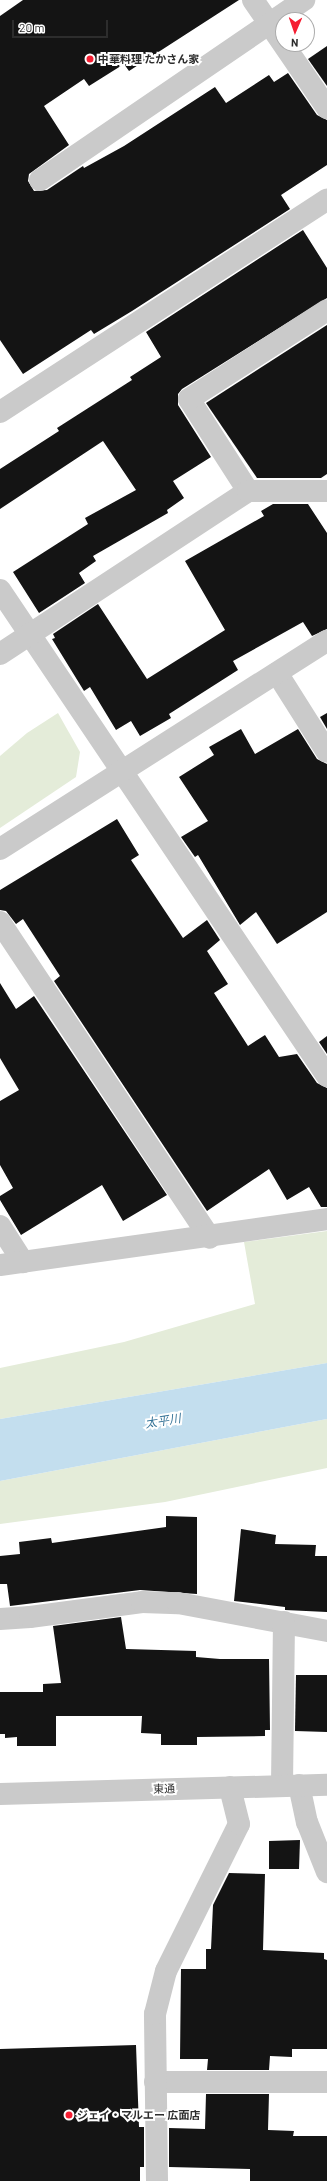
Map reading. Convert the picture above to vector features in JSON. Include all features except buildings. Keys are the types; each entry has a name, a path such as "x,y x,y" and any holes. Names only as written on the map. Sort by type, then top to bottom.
{"street":[{"path":"253,0 327,108"},
{"path":"40,180 304,0"},
{"path":"0,412 327,200"},
{"path":"248,491 189,399 327,310"},
{"path":"0,654 248,491 327,491"},
{"path":"0,590 327,1076"},
{"path":"0,849 327,641"},
{"path":"276,673 327,752"},
{"path":"0,922 210,1238"},
{"path":"0,1265 210,1238 327,1219"},
{"path":"0,1226 23,1262"},
{"path":"0,1619 30,1617 142,1602 178,1603 327,1631"},
{"path":"284,1622 291,1785 327,1872"},
{"name":"東通","path":"0,1794 327,1785"},
{"path":"157,2181 155,2014 166,1971 239,1824 230,1787"},
{"path":"155,2082 327,2082"}],"green space":[{"path":"58,713 80,752 76,777 0,828 0,756 27,733"},
{"path":"327,1231 327,1363 0,1419 0,1368 124,1342 255,1304 244,1242"},
{"path":"327,1419 327,1468 165,1502 0,1524 0,1481"}],"water":[{"name":"太平川","path":"327,1363 327,1419 0,1481 0,1419"}],"place":[{"name":"中華料理 たかさん家","path":"90,59"},
{"name":"ジェイ・マルエー 広面店","path":"69,2115"}]}
